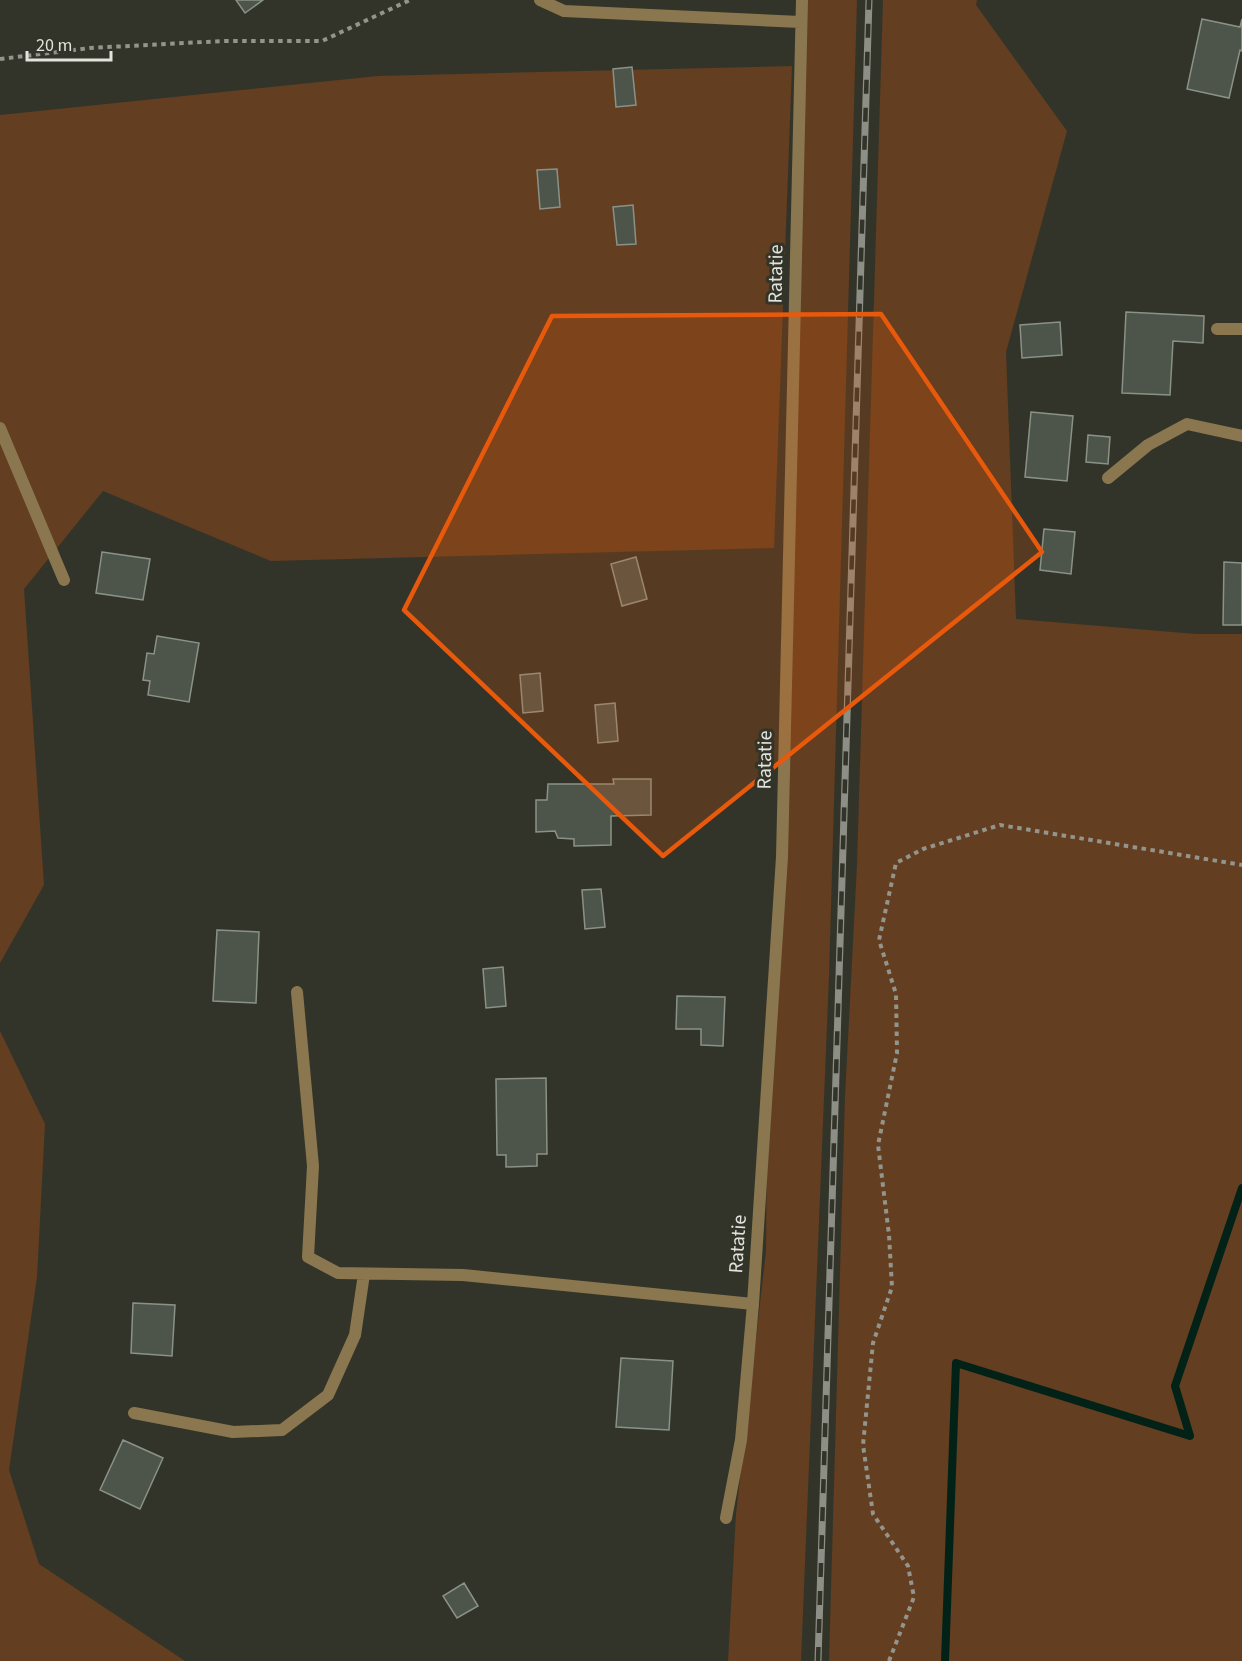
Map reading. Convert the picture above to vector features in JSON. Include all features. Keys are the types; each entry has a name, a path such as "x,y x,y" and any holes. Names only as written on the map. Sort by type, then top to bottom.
{"street":[{"path":"540,0 564,11 800,22"},
{"name":"Ratatie","path":"726,1518 741,1440 753,1304 782,857 802,0"},
{"path":"1217,329 1242,329"},
{"path":"1108,478 1148,445 1187,424 1242,436"},
{"path":"0,428 64,580"},
{"path":"297,992 313,1166 308,1257 338,1273 463,1275 753,1304"},
{"path":"134,1413 233,1432 282,1430 328,1395 355,1335 364,1274"}],"path":[{"path":"0,59 90,48 223,41 322,41 410,0"},
{"path":"889,1661 914,1597 908,1566 873,1515 863,1445 873,1343 892,1287 889,1234 878,1145 897,1053 896,994 879,940 896,863 923,849 1000,825 1242,865"}],"highlighted area":[{"path":"881,314 1042,552 663,856 404,610 552,316"}],"shaded area":[{"path":"807,0 857,0 829,976 801,1661 728,1661 736,1514 766,1251 767,1129 777,990"},
{"path":"883,0 977,0 976,5 1067,131 1006,352 1016,619 1196,634 1242,634 1242,1661 829,1661 845,1097 857,865"},
{"path":"792,66 774,548 271,561 103,491 24,589 44,885 0,963 0,115 378,76"},
{"path":"0,1031 45,1124 37,1277 9,1470 39,1564 185,1661 0,1661"}],"building":[{"path":"236,0 263,0 245,13"},
{"path":"1202,19 1240,27 1242,19 1242,51 1240,50 1229,98 1187,89"},
{"path":"632,67 636,105 616,107 613,69"},
{"path":"557,169 560,207 540,209 537,170"},
{"path":"633,205 636,244 617,245 613,207"},
{"path":"1126,312 1204,316 1203,343 1173,341 1170,395 1122,393"},
{"path":"1060,322 1062,355 1022,358 1020,325"},
{"path":"1031,412 1073,416 1067,481 1025,477"},
{"path":"1088,435 1110,437 1108,464 1086,462"},
{"path":"1044,529 1075,532 1071,574 1040,570"},
{"path":"102,552 150,559 143,600 96,593"},
{"path":"636,557 647,599 622,606 611,564"},
{"path":"1224,562 1242,563 1242,625 1223,625"},
{"path":"157,636 199,643 189,702 148,695 150,681 143,680 147,653 154,654"},
{"path":"540,673 543,711 523,713 520,675"},
{"path":"615,703 618,741 598,743 595,705"},
{"path":"613,779 651,779 651,815 611,816 611,845 574,846 574,839 558,838 555,831 536,832 536,800 547,800 548,784 614,784"},
{"path":"601,889 605,927 585,929 582,890"},
{"path":"217,930 259,932 256,1003 213,1001"},
{"path":"503,967 506,1006 486,1008 483,969"},
{"path":"677,996 725,997 723,1046 701,1045 701,1029 676,1029"},
{"path":"546,1078 547,1154 537,1154 537,1166 506,1167 506,1155 497,1155 496,1079"},
{"path":"133,1303 175,1305 172,1356 131,1353"},
{"path":"621,1358 673,1361 669,1430 616,1427"},
{"path":"123,1440 163,1458 140,1509 100,1490"},
{"path":"464,1583 478,1606 457,1618 443,1596"}],"waterway":[{"path":"945,1661 956,1363 1190,1436 1175,1386 1242,1188"}],"railway":[{"path":"818,1661 869,0"}]}
